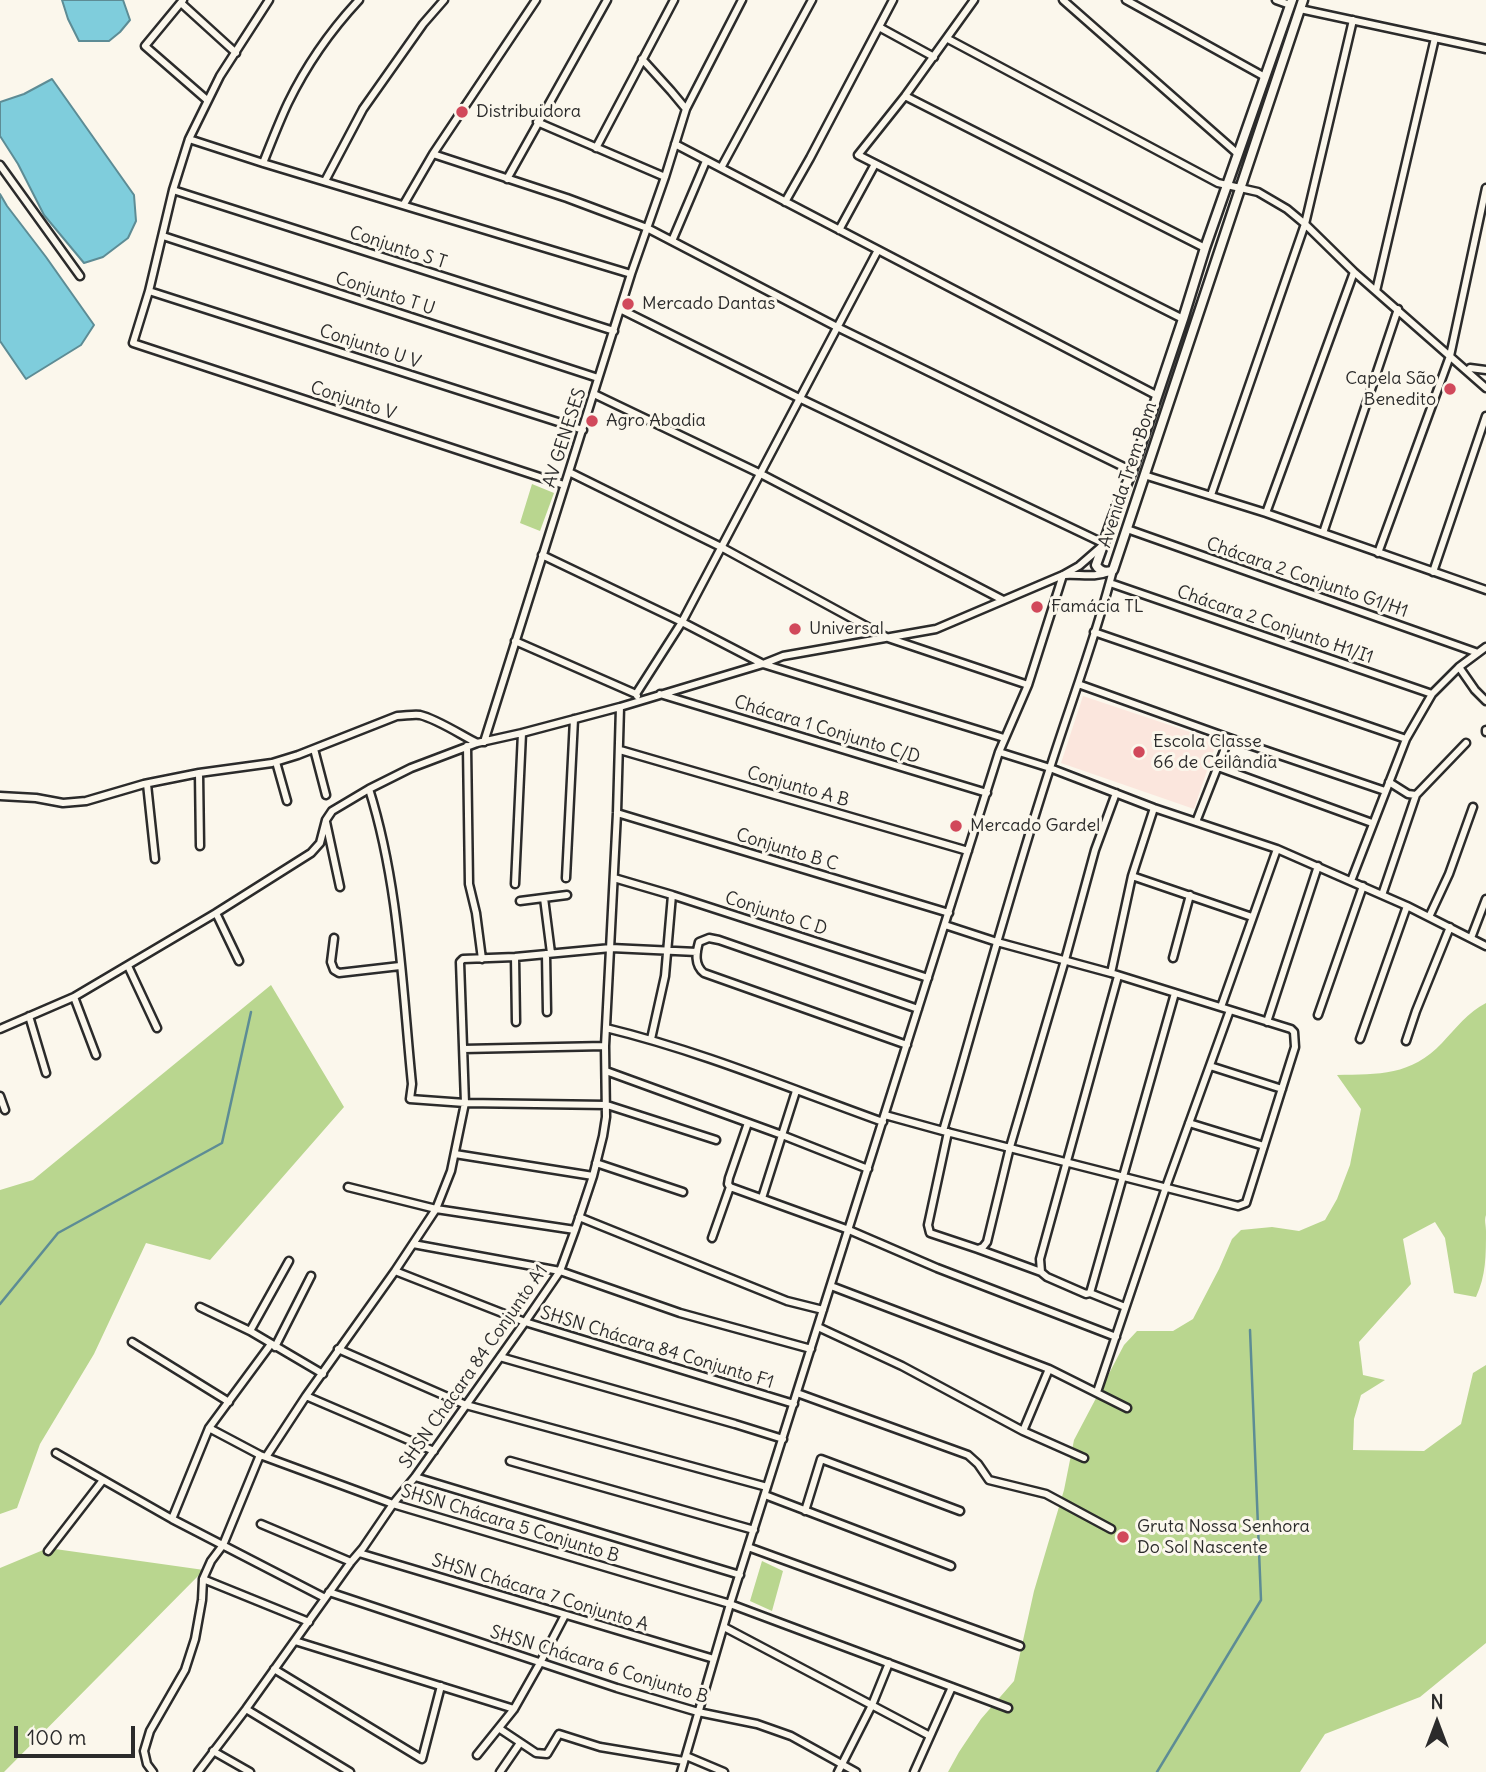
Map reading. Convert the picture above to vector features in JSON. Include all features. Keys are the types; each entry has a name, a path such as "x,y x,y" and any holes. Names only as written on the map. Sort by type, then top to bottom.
{"street":[{"path":"263,163 305,71 347,12 359,0"},
{"path":"325,181 363,109 423,24 444,0"},
{"path":"404,204 433,155 536,0"},
{"path":"507,179 607,0"},
{"path":"596,148 674,0"},
{"name":"AV GENESES","path":"480,742 515,641 685,109 743,0"},
{"path":"721,168 812,0"},
{"path":"785,202 893,0"},
{"path":"1063,0 1238,154"},
{"path":"1126,0 1265,77"},
{"path":"1276,0 1291,3"},
{"path":"207,100 145,46 182,1 236,52"},
{"path":"973,1 948,39 858,155 1183,319"},
{"path":"149,291 173,190 189,139 220,76 265,2"},
{"name":"Avenida Trem Bom","path":"1291,3 1205,248 1132,471 1102,545 1096,565 1098,569 1111,571 1302,4"},
{"path":"1302,4 1353,20 1486,49"},
{"path":"1211,495 1305,224 1353,20"},
{"path":"879,27 934,57"},
{"path":"1376,290 1435,38"},
{"path":"948,39 1218,183 1258,192 1274,200 1305,224 1354,272 1486,388"},
{"path":"642,58 685,109"},
{"path":"905,96 1205,248"},
{"path":"537,122 665,177"},
{"path":"189,139 631,274"},
{"path":"675,144 1156,395"},
{"path":"433,155 567,198 647,228 837,327 1132,471"},
{"path":"672,241 706,161"},
{"path":"839,230 875,164"},
{"path":"0,165 80,276"},
{"path":"1378,552 1450,356 1486,188"},
{"name":"Conjunto S T","path":"173,190 614,331"},
{"name":"Conjunto T U","path":"163,236 598,378"},
{"path":"638,698 681,622 877,250"},
{"path":"1266,513 1354,272"},
{"name":"Conjunto V","path":"149,291 132,343 564,485"},
{"name":"Conjunto U V","path":"149,291 583,430"},
{"path":"0,1029 74,997 311,853 320,843 326,820 332,811 411,768 480,742 620,707 638,698 660,694 783,656 936,629 1063,576 1079,566 1102,545 620,309"},
{"path":"1323,533 1398,309"},
{"path":"1467,370 1486,370"},
{"path":"594,394 759,473 1003,600"},
{"path":"1433,572 1486,416"},
{"path":"569,472 721,547 888,638 1028,685"},
{"path":"1144,475 1266,513 1486,590"},
{"name":"Chácara 2 Conjunto G1/H1","path":"1126,529 1478,653"},
{"path":"542,555 763,664 1004,738"},
{"path":"1063,576 1100,576 1111,571 1110,583 1049,768 997,942 946,1132 928,1231 935,1236 1041,1272 1086,1294 1090,1293 1125,1307"},
{"path":"681,1772 730,1604 999,752 1028,685 1063,576"},
{"name":"Chácara 2 Conjunto H1/I1","path":"1110,583 1432,694"},
{"path":"1094,632 1406,739"},
{"path":"515,641 638,698"},
{"path":"1351,881 1406,739 1432,694 1458,667 1486,647"},
{"path":"1458,667 1486,701"},
{"path":"1078,684 1385,791"},
{"name":"Chácara 1 Conjunto C/D","path":"660,694 986,793"},
{"name":"SHSN Chácara 84 Conjunto A1","path":"198,1772 434,1451 525,1322 559,1270 575,1230 593,1176 607,1105 605,1046 620,707"},
{"path":"0,796 71,803 86,801 199,772 276,762 397,716 420,715 480,742"},
{"path":"566,878 575,719"},
{"path":"515,884 522,733"},
{"path":"1196,822 1229,738"},
{"path":"1382,895 1416,796 1466,743"},
{"path":"467,746 469,884 482,959"},
{"path":"314,749 326,794"},
{"name":"Conjunto A B","path":"620,750 968,851"},
{"path":"999,752 1277,849 1407,906 1486,946"},
{"path":"276,762 287,801"},
{"path":"1217,767 1372,823"},
{"path":"199,772 200,846"},
{"path":"1389,782 1416,796"},
{"path":"147,784 155,859"},
{"path":"369,789 379,822 392,886 412,1084 410,1099 465,1103 607,1105 716,1140"},
{"path":"978,1249 987,1242 1010,1147 1095,850 1116,793"},
{"path":"1429,917 1443,889 1472,807"},
{"path":"1111,973 1132,876 1154,808"},
{"name":"Conjunto B C","path":"617,813 949,913"},
{"path":"326,820 340,887"},
{"path":"1221,1007 1277,849"},
{"path":"1267,1022 1318,866"},
{"path":"1132,876 1252,917"},
{"name":"Conjunto C D","path":"614,878 928,978"},
{"path":"1318,1014 1363,886"},
{"path":"520,901 567,895"},
{"path":"651,1039 663,992 672,895"},
{"path":"1173,958 1190,895"},
{"path":"544,898 548,953 547,1012"},
{"path":"1471,938 1486,899"},
{"path":"1360,1039 1407,906"},
{"path":"216,913 240,961"},
{"path":"606,1028 699,1054 796,1091 884,1119 1010,1147 1238,1206 1246,1203 1295,1047 1294,1032 1291,1029 945,925"},
{"path":"1406,1041 1450,927"},
{"path":"907,1045 708,975 699,969 696,952 699,942 709,937 918,1009"},
{"path":"334,938 331,962 334,970 339,973 400,966"},
{"path":"153,1772 147,1764 144,1751 150,1731 185,1670 195,1639 203,1580 211,1561 223,1545 263,1456 413,1244 436,1209 451,1171 465,1103 460,962 463,959 611,948 696,952"},
{"path":"514,957 516,1022"},
{"path":"128,965 157,1028"},
{"path":"1041,1272 1040,1259 1118,976"},
{"path":"1090,1293 1175,993"},
{"path":"74,997 96,1055"},
{"path":"1097,1392 1166,1187 1230,1010"},
{"path":"29,1016 46,1073"},
{"path":"463,1049 605,1046"},
{"path":"1210,1066 1282,1089"},
{"path":"606,1071 868,1168"},
{"path":"762,1198 796,1091"},
{"path":"0,1096 5,1110"},
{"path":"712,1238 748,1123"},
{"path":"1189,1123 1264,1146"},
{"path":"455,1154 593,1176"},
{"path":"596,1163 683,1192"},
{"path":"348,1187 436,1209 575,1230"},
{"path":"730,1187 849,1230 937,1268 1116,1336"},
{"path":"579,1217 786,1301 823,1310"},
{"path":"413,1244 559,1270 681,1313 811,1349"},
{"path":"250,1331 289,1261"},
{"name":"SHSN Chácara 84 Conjunto F1","path":"395,1271 525,1322 794,1404"},
{"path":"172,1518 209,1428 273,1346 311,1276"},
{"path":"831,1286 1049,1369 1127,1408"},
{"path":"200,1307 250,1331 323,1374"},
{"path":"818,1327 902,1366 1023,1431 1084,1458"},
{"path":"132,1342 229,1402"},
{"path":"338,1349 466,1405 767,1487"},
{"path":"500,1357 783,1439"},
{"path":"1023,1431 1049,1369"},
{"path":"797,1393 968,1455 989,1480 1046,1494 1111,1529"},
{"path":"306,1396 434,1451"},
{"name":"SHSN Chácara 5 Conjunto B","path":"209,1428 263,1456 393,1504 730,1604 1008,1708"},
{"name":"SHSN Chácara 6 Conjunto B","path":"56,1454 223,1545 327,1595 617,1688 698,1712 757,1724 791,1736 856,1772"},
{"path":"805,1511 821,1459 960,1511"},
{"path":"510,1461 754,1530"},
{"path":"415,1477 740,1575"},
{"path":"48,1551 103,1480"},
{"path":"765,1495 951,1566"},
{"path":"261,1524 351,1562"},
{"path":"748,1547 1020,1646"},
{"name":"SHSN Chácara 7 Conjunto A","path":"359,1553 714,1659"},
{"path":"203,1580 309,1622"},
{"path":"477,1755 513,1709 565,1615"},
{"path":"724,1627 930,1736"},
{"path":"295,1641 513,1709"},
{"path":"838,1772 872,1705 889,1663"},
{"path":"274,1669 422,1759 441,1686"},
{"path":"914,1772 952,1687"},
{"path":"246,1709 350,1772"},
{"path":"500,1728 536,1753 547,1754 559,1734 600,1747 685,1758 724,1772"},
{"path":"500,1772 520,1743"},
{"path":"213,1751 250,1772"}],"shaded area":[{"name":"Escola Classe 66 de Ceilândia","path":"1083,696 1217,741 1194,809 1061,763"}],"green space":[{"path":"532,484 554,493 540,531 520,523"},
{"path":"271,985 344,1107 210,1260 146,1243 94,1354 40,1444 17,1508 0,1514 0,1190 33,1180"},
{"path":"1486,1003 1486,1240 1482,1281 1476,1297 1454,1293 1445,1238 1435,1222 1403,1239 1411,1284 1359,1342 1363,1375 1385,1380 1361,1395 1354,1419 1353,1450 1424,1451 1461,1424 1473,1373 1486,1365 1486,1643 1420,1697 1325,1734 1300,1772 948,1772 981,1719 1014,1681 1034,1591 1064,1490 1074,1440 1124,1345 1137,1331 1173,1331 1193,1319 1232,1239 1241,1230 1272,1227 1299,1231 1325,1220 1337,1199 1350,1165 1361,1109 1337,1075 1394,1071 1418,1062"},
{"path":"48,1548 204,1570 4,1772 0,1772 0,1568"},
{"path":"762,1561 783,1571 772,1611 750,1601"}],"water":[{"path":"62,0 123,0 130,20 109,41 79,41"},
{"path":"52,79 134,195 136,221 128,238 103,257 84,263 44,215 18,164 0,136 0,102 24,94"},
{"path":"0,194 94,325 81,345 26,379 0,341"}],"waterway":[{"path":"0,1304 58,1233 222,1143 251,1012"},
{"path":"1157,1772 1261,1600 1250,1330"}],"place":[{"name":"Distribuidora","path":"462,112"},
{"name":"Mercado Dantas","path":"628,304"},
{"name":"Capela São Benedito","path":"1450,389"},
{"name":"Agro Abadia","path":"592,421"},
{"name":"Famácia TL","path":"1037,607"},
{"name":"Universal","path":"795,629"},
{"name":"Escola Classe 66 de Ceilândia","path":"1139,752"},
{"name":"Mercado Gardel","path":"956,826"},
{"name":"Gruta Nossa Senhora Do Sol Nascente","path":"1123,1537"}]}
